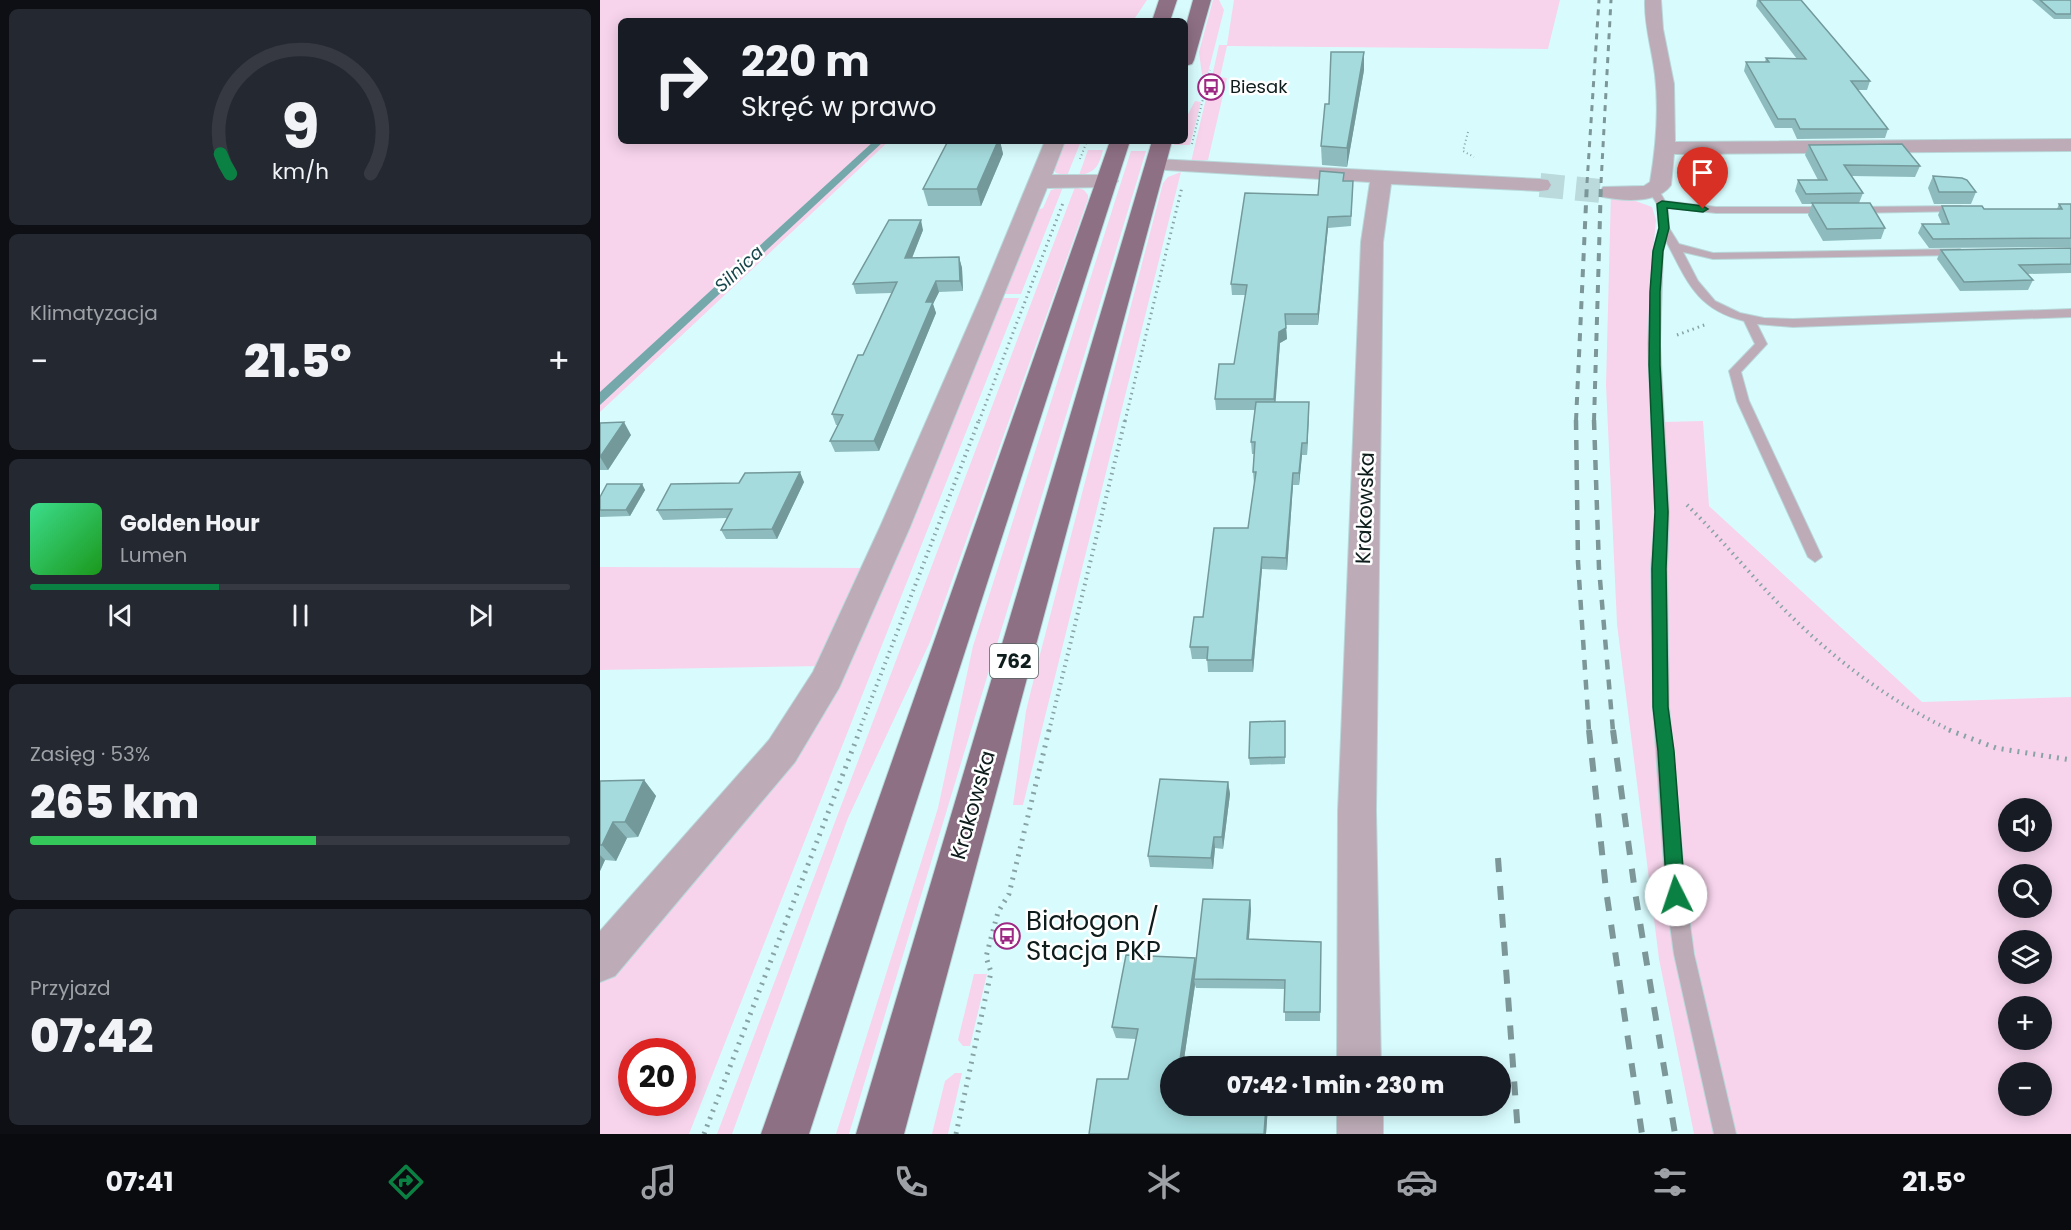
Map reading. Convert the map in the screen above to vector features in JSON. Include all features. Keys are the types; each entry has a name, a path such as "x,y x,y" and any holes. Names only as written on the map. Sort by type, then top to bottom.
{"main road":[{"path":"1162,18 1168,0"},
{"path":"1188,49 1202,0"},
{"path":"786,1134 1107,181 1162,156"},
{"name":"Krakowska","path":"880,1134 1162,156"}],"street":[{"path":"1611,192 1639,193 1658,197 1663,148 1664,72 1654,34 1653,0"},
{"path":"600,962 782,751 827,678 948,403 1052,190 1055,144"},
{"path":"1663,148 2071,145"},
{"path":"1162,156 1382,176 1540,185"},
{"name":"Krakowska","path":"1359,1056 1358,811 1365,504 1372,242 1382,176"},
{"path":"1052,190 1107,181"},
{"path":"1360,1116 1360,1134"}],"lane":[{"path":"1969,209 1716,210 1658,197 1664,228 1677,247 1693,282 1704,298 1732,315 1793,323 2071,313"},
{"path":"1664,228 1658,251 1654,344 1661,484 1659,569 1661,707 1676,895 1684,954 1725,1134"},
{"path":"1677,247 1713,256 1976,252"},
{"path":"1749,319 1761,344 1735,371 1743,401 1815,557"}],"path":[{"path":"1188,107 1212,62"},
{"path":"956,1134 991,972 986,957 998,912 1009,894 1162,156"},
{"path":"704,1134 1052,190"},
{"path":"1654,344 1732,315"},
{"path":"1661,484 1689,507 1782,606 1828,649 1925,718 1985,744 2071,760"}],"shaded area":[{"path":"600,0 1147,0 1135,18 618,18 618,144 886,144 600,412"},
{"path":"1213,0 1219,0 1224,10 1208,73 1202,75 1199,52"},
{"path":"1234,0 1560,0 1548,49 1227,46 1220,77 1227,78 1208,160 1191,162 1208,90 1213,90 1214,86 1210,86 1219,45 1227,45"},
{"path":"1195,101 1201,102 1190,145 1174,145 1188,144 1188,114"},
{"path":"1064,144 1080,144 1067,176 1056,173 1053,169"},
{"path":"1088,150 1103,150 1096,167 1079,175"},
{"path":"1131,151 1146,151 849,1134 836,1134 938,808 973,646"},
{"path":"1181,172 1023,805 1013,805 1026,711 1163,183 1168,177"},
{"path":"1063,187 1021,294 999,294 1034,211 1043,208 1051,190"},
{"path":"1075,187 1084,190 1088,199 930,642 848,818 732,1134 717,1134"},
{"path":"1611,192 1652,207 1656,220 1649,324 1656,528 1656,713 1716,1134 1694,1134 1659,959 1617,624 1606,385"},
{"path":"998,298 1019,298 689,1134 600,1134 600,981 781,771 819,722 847,664"},
{"path":"1703,421 1709,506 1922,702 2071,697 2071,1134 1734,1134 1698,971 1685,896 1668,705 1662,422"},
{"path":"600,567 867,568 825,666 600,670"},
{"path":"974,974 987,974 970,1046 963,1046 958,1040"},
{"path":"955,1073 962,1073 948,1134 932,1134 945,1081"}],"water":[{"name":"Silnica","path":"871,144 881,144 600,405 600,392"}],"building":[{"path":"1759,0 1801,0 1870,81 1851,81 1888,129 1800,129 1795,119 1778,119 1746,62 1769,62 1766,58 1806,59"},
{"path":"2040,0 2071,0 2071,14 2056,14"},
{"path":"1331,52 1364,52 1347,148 1321,146 1325,104 1329,104"},
{"path":"946,144 997,144 977,189 923,189"},
{"path":"1902,144 1920,166 1844,165 1863,193 1806,194 1798,180 1827,180 1809,145"},
{"path":"1320,171 1344,173 1343,181 1353,181 1351,216 1328,217 1318,314 1285,314 1286,328 1279,332 1274,399 1215,399 1219,364 1234,364 1247,285 1231,284 1245,193 1318,195"},
{"path":"1933,176 1962,178 1967,180 1976,192 1939,192"},
{"path":"1812,203 1870,203 1885,228 1827,229"},
{"path":"2059,204 2071,204 2071,238 1933,239 1922,224 1949,224 1942,206 1982,206 1984,209 2062,209"},
{"path":"889,220 921,220 905,258 959,257 960,281 936,281 926,302 933,302 874,441 830,441 843,415 832,414 858,355 863,355 897,282 853,284"},
{"path":"2071,248 2071,264 2019,265 2033,280 1964,282 1941,250"},
{"path":"1256,402 1309,402 1307,443 1302,443 1299,473 1293,473 1286,558 1262,557 1252,660 1207,660 1208,647 1190,647 1194,617 1203,617 1214,528 1248,528 1256,472 1253,472 1255,442 1251,442"},
{"path":"624,422 600,457 600,423"},
{"path":"800,472 772,529 721,530 732,509 657,510 671,484 739,483 745,473"},
{"path":"607,484 642,484 626,510 600,510 600,497"},
{"path":"1285,721 1285,757 1249,758 1250,722"},
{"path":"1160,779 1228,782 1222,837 1214,837 1211,858 1148,856"},
{"path":"644,780 625,822 613,822 600,845 600,781"},
{"path":"1203,899 1250,900 1247,939 1321,942 1320,1012 1284,1012 1285,980 1194,979"},
{"path":"1126,955 1195,958 1180,1056 1160,1056 1160,1116 1265,1116 1264,1134 1089,1134 1097,1079 1128,1079 1138,1029 1112,1027"}],"tunnel":[{"path":"1540,185 1611,192"}],"railway":[{"path":"1587,183 1599,0"},
{"path":"1601,183 1611,0"},
{"path":"1576,421 1587,182"},
{"path":"1594,420 1601,182"},
{"path":"1594,420 1599,568 1613,731"},
{"path":"1576,421 1578,562 1589,731"},
{"path":"1589,730 1606,890 1642,1134"},
{"path":"1613,730 1635,892 1675,1134"},
{"path":"1498,858 1518,1134"}],"place":[{"name":"Biesak","path":"1211,87"},
{"name":"Białogon / Stacja PKP","path":"1007,936"}],"route":[{"path":"1676,895 1661,707 1659,569 1662,512 1654,365 1655,292 1658,251 1664,228 1662,204 1703,209"}]}
